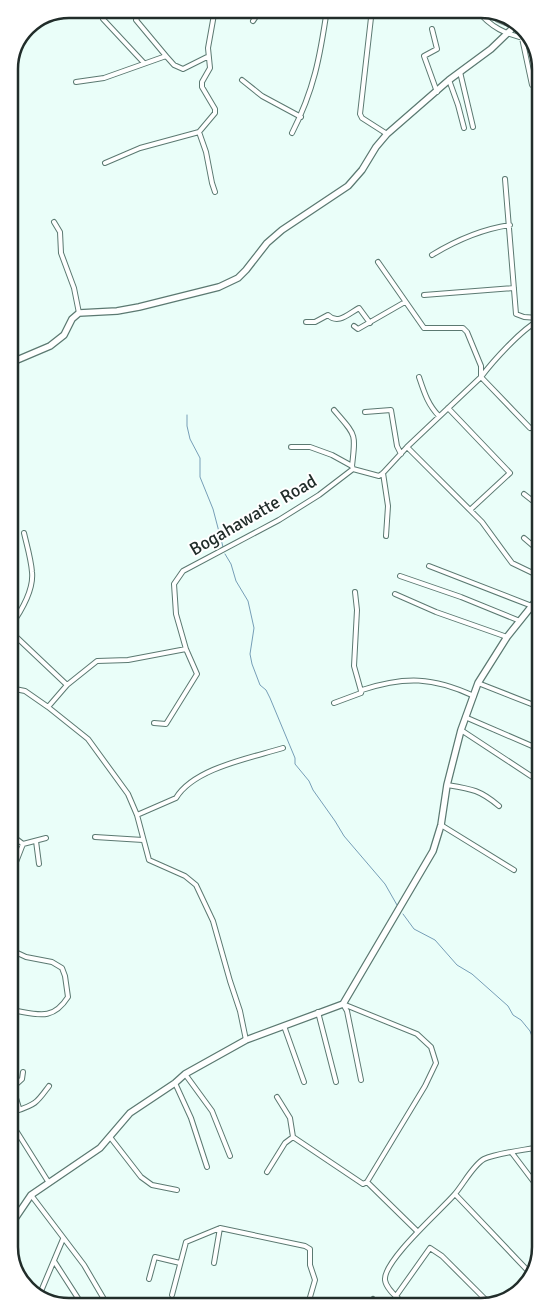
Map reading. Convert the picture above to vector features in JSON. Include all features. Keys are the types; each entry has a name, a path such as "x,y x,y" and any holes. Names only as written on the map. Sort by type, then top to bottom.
{"street":[{"path":"103,18 144,63"},
{"path":"137,18 136,20 174,65 183,69 208,57"},
{"path":"105,163 140,148 199,132 215,113 202,87 202,82 210,68 208,57 214,18"},
{"path":"292,134 301,117 312,87 321,55 326,18"},
{"path":"371,18 360,114 362,118 387,134"},
{"path":"484,18 492,26 520,38"},
{"path":"18,360 50,346 61,338 72,318 79,313 117,311 138,307 229,283 246,270 267,243 282,230 348,186 362,170 376,146 387,134 449,80 491,49 512,28"},
{"path":"432,29 437,49 424,56 437,92"},
{"path":"522,39 532,85"},
{"path":"76,82 104,78 166,56"},
{"path":"460,72 473,127"},
{"path":"242,80 262,96 301,117"},
{"path":"449,80 464,128"},
{"path":"199,132 206,152 215,192"},
{"path":"505,179 516,314 532,318"},
{"path":"54,222 60,232 61,253 74,288 79,313"},
{"path":"432,255 451,243 502,226 510,226"},
{"path":"378,262 424,328 463,328 467,332 481,366 481,377 530,428"},
{"path":"424,296 460,291 514,288"},
{"path":"354,326 358,329 405,302"},
{"path":"306,322 315,322 328,315 333,320 338,320 359,308 370,323"},
{"path":"291,447 310,446 332,455 352,468 379,476 481,377 489,366 532,324"},
{"path":"419,377 425,397 439,416"},
{"path":"448,408 510,473 470,510"},
{"path":"334,410 353,433 352,468"},
{"path":"365,412 391,410 397,446 401,454"},
{"path":"407,447 482,522 512,563 532,573"},
{"name":"Bogahawatte Road","path":"154,722 166,724 196,674 186,649 176,614 174,584 183,571 279,520 319,495 352,468"},
{"path":"384,473 388,506 386,536"},
{"path":"524,494 532,500"},
{"path":"18,616 32,582 33,573 24,533"},
{"path":"524,538 532,545"},
{"path":"343,1004 433,851 441,825 447,785 461,730 478,683 506,637 532,606 429,566"},
{"path":"400,576 520,620"},
{"path":"355,592 357,610 354,666 361,693"},
{"path":"395,594 436,612 506,637"},
{"path":"18,639 67,685"},
{"path":"48,707 67,685 97,662 128,660 186,649"},
{"path":"334,703 361,693 362,690 370,687 407,680 430,680 452,686 474,696"},
{"path":"478,683 532,704"},
{"path":"18,690 25,691 48,707 88,739 128,794 137,815 148,860 185,876 196,885 213,921 240,1011 246,1040"},
{"path":"465,717 532,746"},
{"path":"461,730 532,777"},
{"path":"137,815 176,798 179,792 208,771 282,748"},
{"path":"447,785 485,794 499,806"},
{"path":"441,825 514,870"},
{"path":"95,837 143,840"},
{"path":"18,840 23,844 46,838"},
{"path":"36,841 39,864"},
{"path":"18,857 23,844"},
{"path":"18,953 26,957 52,962 62,968 66,976 68,997 61,1008 48,1015 18,1011"},
{"path":"343,1004 347,1011 361,1080"},
{"path":"18,1214 31,1195 100,1148 130,1113 175,1083 185,1074 246,1040 318,1012 343,1004 417,1034 431,1048 436,1063 425,1086 367,1182 363,1184 293,1137 290,1118 277,1097"},
{"path":"318,1012 336,1082"},
{"path":"284,1026 304,1082"},
{"path":"18,1083 22,1079 23,1072"},
{"path":"185,1074 212,1111 230,1156"},
{"path":"175,1083 191,1118 207,1167"},
{"path":"18,1110 35,1104 41,1099 49,1086"},
{"path":"18,1134 49,1183"},
{"path":"110,1137 141,1177 152,1186 177,1190"},
{"path":"266,1172 285,1143 293,1137"},
{"path":"484,1298 442,1256 430,1248 396,1296 385,1280 387,1271 417,1231 455,1194 481,1162 486,1158 500,1154 532,1149"},
{"path":"512,1153 532,1179"},
{"path":"367,1182 417,1231"},
{"path":"455,1194 526,1269"},
{"path":"31,1195 84,1266 103,1297"},
{"path":"214,1264 220,1228"},
{"path":"172,1295 186,1242 220,1228 305,1246 310,1249 310,1265 314,1280 310,1298"},
{"path":"42,1290 63,1238"},
{"path":"150,1279 155,1256 180,1263"},
{"path":"54,1261 77,1297"}],"waterway":[{"path":"187,415 190,439 200,458 200,477 213,509 223,547"},
{"path":"225,554 231,564 236,581 248,601 254,628 250,654 252,664 260,685 266,690 270,698 295,758 295,764 309,781 344,836 385,884 397,905"},
{"path":"403,914 414,929 435,940 457,965 472,974 508,1006 513,1015 521,1020 530,1031 532,1036"}],"railway":[{"path":"495,20 508,25"}]}
